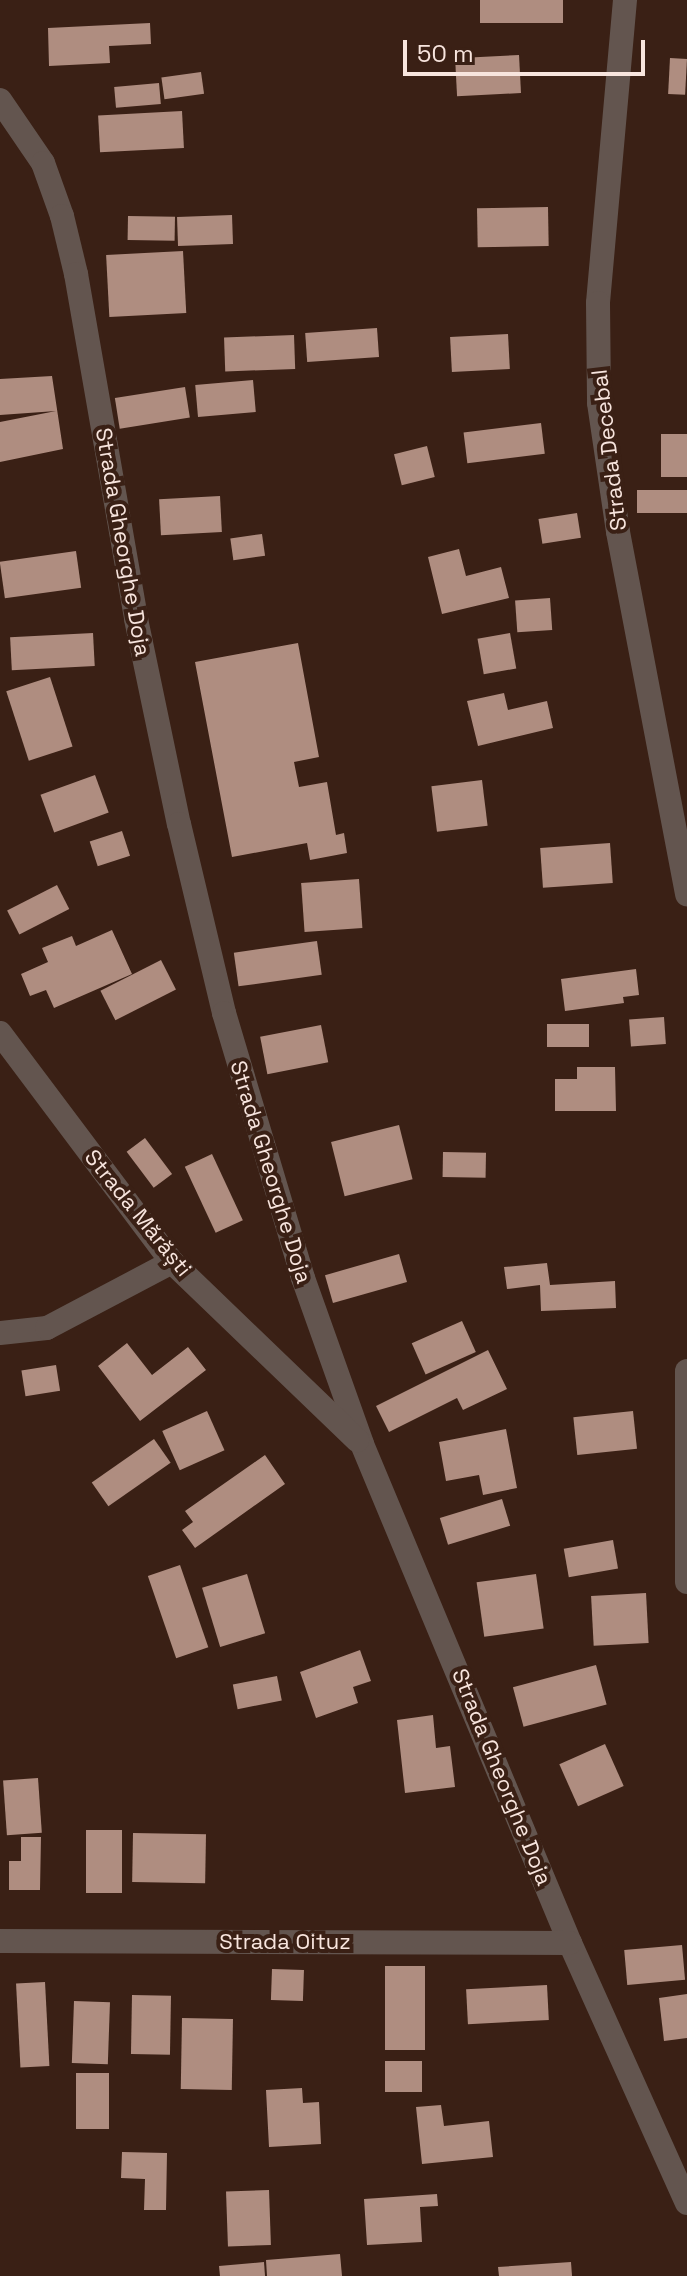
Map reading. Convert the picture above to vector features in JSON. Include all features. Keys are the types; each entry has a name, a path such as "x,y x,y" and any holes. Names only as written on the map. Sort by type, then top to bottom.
{"street":[{"name":"Strada Decebal","path":"625,0 598,303 599,403 618,532 687,895"},
{"name":"Strada Gheorghe Doja","path":"0,100 43,163 62,216 76,274 136,619 179,824 224,1013 293,1249 362,1444 570,1943 687,2203"},
{"name":"Strada Mărăști","path":"0,1033 172,1262 362,1444"},
{"path":"0,1333 47,1328 172,1262"},
{"path":"687,1371 687,1582"},
{"name":"Strada Oituz","path":"0,1941 570,1943"}],"building":[{"path":"480,0 563,0 563,23 480,23"},
{"path":"150,23 151,44 109,46 110,63 49,66 48,28"},
{"path":"519,55 521,93 457,96 455,58"},
{"path":"670,58 687,59 685,95 668,94"},
{"path":"201,72 204,94 164,99 161,78"},
{"path":"159,83 161,104 116,108 114,87"},
{"path":"182,111 184,148 100,152 98,115"},
{"path":"548,207 549,246 478,247 477,208"},
{"path":"232,215 233,244 178,246 177,217"},
{"path":"128,216 175,217 175,241 128,240"},
{"path":"183,251 186,313 109,317 106,255"},
{"path":"377,328 379,357 307,362 305,333"},
{"path":"508,334 510,369 452,372 450,337"},
{"path":"294,335 295,369 225,371 224,337"},
{"path":"52,376 63,449 0,462 0,422 56,411 0,415 0,379"},
{"path":"253,380 256,412 198,417 195,385"},
{"path":"185,387 190,418 120,429 115,398"},
{"path":"541,423 545,454 467,463 464,433"},
{"path":"661,434 687,434 687,477 661,477"},
{"path":"427,446 435,477 402,485 394,454"},
{"path":"637,490 687,490 687,513 637,513"},
{"path":"220,496 222,532 161,535 159,499"},
{"path":"577,513 581,538 542,544 538,519"},
{"path":"262,534 265,556 233,560 230,538"},
{"path":"459,549 466,576 501,567 509,598 442,614 428,557"},
{"path":"76,551 81,588 5,598 0,562"},
{"path":"550,598 552,630 517,632 515,600"},
{"path":"93,633 95,666 12,670 10,637"},
{"path":"510,633 516,668 484,674 478,639"},
{"path":"298,643 319,757 294,762 299,787 327,782 336,835 344,833 347,853 310,860 307,843 232,857 195,662"},
{"path":"50,677 73,746 29,761 6,691"},
{"path":"504,693 508,710 547,701 553,728 478,746 467,701"},
{"path":"95,775 109,813 54,832 40,795"},
{"path":"482,780 488,826 437,832 431,786"},
{"path":"122,831 130,856 98,866 90,842"},
{"path":"610,843 613,883 543,888 540,848"},
{"path":"359,879 362,928 305,932 301,883"},
{"path":"57,885 69,909 19,934 7,910"},
{"path":"112,930 132,974 54,1008 46,990 30,996 21,974 48,962 42,948 72,936 76,946"},
{"path":"317,941 322,975 239,986 234,953"},
{"path":"161,960 176,989 115,1020 100,991"},
{"path":"636,969 639,995 623,997 624,1003 565,1011 561,979"},
{"path":"664,1017 666,1044 631,1046 629,1019"},
{"path":"547,1024 589,1024 589,1047 547,1047"},
{"path":"321,1025 328,1062 267,1074 260,1037"},
{"path":"577,1067 615,1067 616,1111 555,1111 555,1079 577,1079"},
{"path":"399,1125 413,1179 345,1196 331,1142"},
{"path":"145,1138 172,1174 154,1188 127,1152"},
{"path":"443,1152 486,1153 486,1178 443,1177"},
{"path":"212,1154 243,1220 216,1233 185,1167"},
{"path":"399,1254 407,1282 333,1303 325,1275"},
{"path":"547,1263 550,1285 615,1281 616,1308 541,1311 540,1285 507,1289 504,1267"},
{"path":"462,1321 476,1352 426,1374 412,1343"},
{"path":"127,1343 152,1375 188,1347 206,1370 140,1421 98,1366"},
{"path":"488,1350 507,1389 463,1410 457,1398 389,1432 376,1406"},
{"path":"56,1365 60,1391 25,1396 21,1370"},
{"path":"207,1411 224,1450 180,1470 162,1431"},
{"path":"633,1411 637,1449 577,1455 573,1417"},
{"path":"506,1429 517,1488 483,1495 479,1475 446,1481 439,1442"},
{"path":"154,1439 171,1463 108,1506 92,1483"},
{"path":"265,1455 285,1484 195,1548 182,1530 193,1522 185,1511"},
{"path":"502,1499 510,1526 448,1545 440,1518"},
{"path":"613,1540 618,1569 569,1577 564,1549"},
{"path":"180,1565 208,1647 176,1658 148,1576"},
{"path":"247,1574 265,1633 220,1647 202,1588"},
{"path":"536,1574 544,1628 484,1637 477,1582"},
{"path":"646,1593 649,1643 594,1646 591,1596"},
{"path":"360,1650 371,1681 353,1687 358,1703 316,1718 300,1672"},
{"path":"596,1665 607,1705 524,1727 513,1687"},
{"path":"277,1676 282,1701 238,1709 233,1685"},
{"path":"433,1715 436,1748 450,1746 455,1787 405,1793 397,1720"},
{"path":"605,1744 624,1786 578,1806 559,1764"},
{"path":"38,1778 42,1833 7,1835 3,1780"},
{"path":"86,1830 122,1830 122,1893 86,1893"},
{"path":"133,1833 206,1834 205,1883 132,1882"},
{"path":"21,1837 41,1837 40,1890 9,1890 9,1861 21,1861"},
{"path":"682,1945 685,1980 627,1985 624,1950"},
{"path":"385,1966 425,1966 425,2050 385,2050"},
{"path":"272,1969 304,1970 303,2001 271,2000"},
{"path":"45,1982 49,2066 20,2067 16,1984"},
{"path":"547,1985 549,2020 468,2024 466,1989"},
{"path":"687,1994 687,2038 664,2041 659,1998"},
{"path":"132,1995 171,1996 170,2055 131,2054"},
{"path":"74,2001 110,2002 108,2064 72,2063"},
{"path":"182,2018 233,2019 232,2090 181,2089"},
{"path":"385,2061 422,2061 422,2092 385,2092"},
{"path":"76,2073 109,2073 109,2129 76,2129"},
{"path":"302,2088 303,2103 319,2102 321,2144 269,2147 266,2090"},
{"path":"441,2105 444,2126 489,2121 493,2157 422,2164 416,2107"},
{"path":"122,2152 167,2153 166,2210 144,2210 145,2179 121,2178"},
{"path":"269,2190 271,2245 228,2246 226,2192"},
{"path":"437,2194 438,2206 420,2207 422,2242 367,2245 364,2199"},
{"path":"340,2254 342,2276 267,2276 266,2260"},
{"path":"264,2262 265,2276 220,2276 219,2266"},
{"path":"571,2262 572,2276 499,2276 498,2267"}]}
